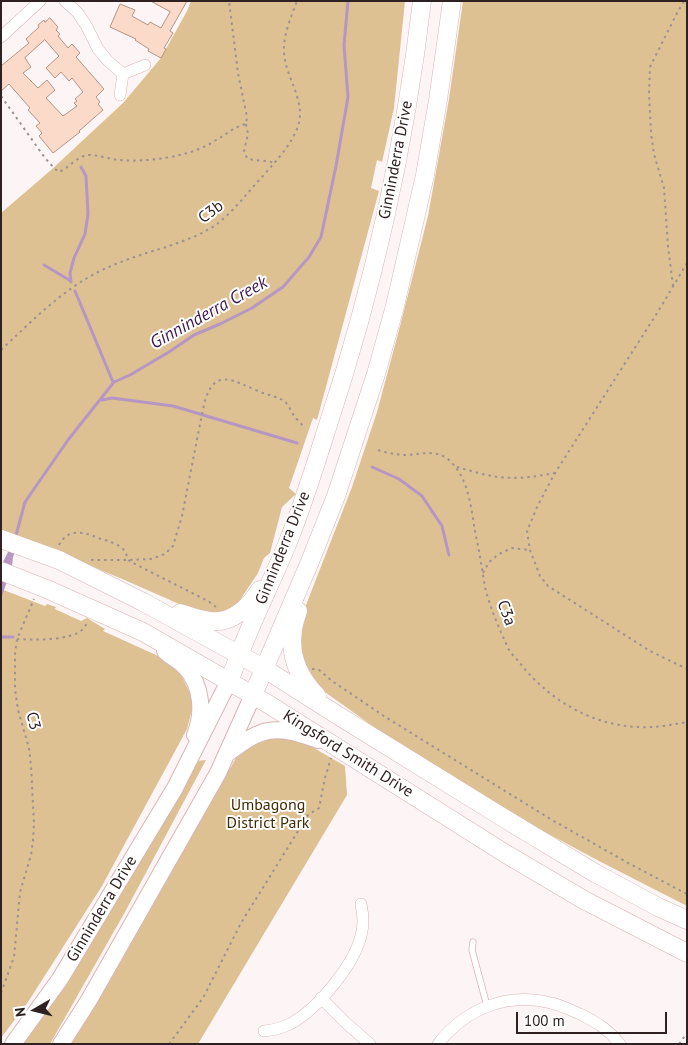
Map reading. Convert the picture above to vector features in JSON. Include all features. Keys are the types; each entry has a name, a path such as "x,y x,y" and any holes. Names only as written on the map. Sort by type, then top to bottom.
{"main road":[{"name":"Ginninderra Drive","path":"13,1044 60,979 175,788 229,681 288,542 346,372 366,296 396,168 422,1"},
{"name":"Ginninderra Drive","path":"62,1044 89,1000 228,753 265,669 336,496 376,374 395,306 425,175 452,1"},
{"name":"Kingsford Smith Drive","path":"1,538 59,553 265,669 595,873 658,907 687,920"},
{"path":"143,602 206,621 216,622 233,617 255,598 288,542"},
{"path":"309,564 293,629 293,655 302,680 334,713"},
{"name":"Kingsford Smith Drive","path":"1,571 143,632 253,695 506,854 628,924 686,953"},
{"path":"143,632 186,667 194,681 201,705 199,726 175,788"},
{"path":"228,753 261,733 274,730 293,732 333,745"},
{"path":"658,907 687,915"}],"street":[{"path":"1,37 40,1"},
{"path":"65,1 78,13 98,49 108,61 124,74"},
{"path":"124,74 145,65"},
{"path":"120,96 124,74"},
{"path":"264,1031 276,1029 302,1016 337,980 358,946 364,918 361,904"},
{"path":"321,998 370,1044"},
{"path":"438,1044 463,1018 487,1006 512,1000 535,1000 553,1003 597,1023 620,1044"}],"lane":[{"path":"473,942 472,950 487,1006"}],"path":[{"path":"229,1 238,72 247,117 248,134 244,151 247,158 251,160 268,160 275,163"},
{"name":"C3b","path":"1,350 68,290 98,272 124,260 203,233 218,224 275,163 293,138 298,126 300,113 283,50 288,26 297,1"},
{"path":"673,286 664,188 654,154 651,133 650,67 684,1"},
{"path":"1,96 46,158 59,172 65,170 87,154 131,160 184,154 201,148 238,126 246,124"},
{"path":"686,668 650,651 548,586 540,576 530,550 527,531 555,473 687,263"},
{"path":"84,558 92,560 152,559 165,554 174,546 182,516 204,404 207,392 212,384 222,379 230,380 275,396 285,402 303,426"},
{"name":"C3a","path":"378,450 405,455 433,453 449,460 455,467 470,501 486,589 495,619 509,650 544,689 585,715 611,723 638,727 687,722"},
{"path":"455,467 508,478 528,478 555,473"},
{"path":"59,553 62,540 69,534 77,532 86,533 112,543 122,549 128,560 134,564 208,601 218,609"},
{"path":"483,574 488,562 499,554 512,548 530,550"},
{"name":"C3","path":"1,993 14,957 20,892 31,854 34,822 29,748 15,692 17,640 33,600"},
{"path":"17,640 60,638 75,634 83,630 87,622 84,618"},
{"path":"309,669 319,670 332,681 395,723 552,820 687,894"},
{"path":"169,1044 203,998 241,923 308,815 319,808 333,745"},
{"path":"679,1044 687,1033"}],"green space":[{"path":"191,1 405,1 394,108 382,162 377,160 371,188 379,191 317,420 313,418 289,488 296,494 282,507 270,553 264,558 258,573 234,609 204,615 120,578 1,530 1,213 51,170 123,103 161,58"},
{"path":"463,1 687,1 687,906 528,823 388,737 315,685 297,660 299,623 352,487 377,412 428,216 449,99"},
{"path":"1,589 45,606 47,604 56,607 55,609 81,621 87,618 105,629 103,631 176,664 194,702 187,729 102,886 28,1002 1,1038"},
{"name":"Umbagong District Park","path":"276,736 307,744 345,766 347,795 198,1044 67,1044 220,779 231,767 238,754 248,747"},
{"path":"206,760 125,912 50,1044 23,1044 63,987 196,761"}],"shaded area":[{"path":"9,550 15,552 1,599 1,566"}],"building":[{"path":"151,1 187,1 170,31 173,33 164,48 166,49 161,58 148,51 149,49 136,39 110,27 120,4 135,10 132,16 148,25 150,22 161,28 170,12"},
{"path":"50,18 58,27 56,30 60,34 58,36 68,48 72,44 80,53 76,57 104,89 96,97 100,102 98,104 103,110 80,132 53,153 39,136 42,133 36,126 40,123 28,110 30,108 9,84 1,91 1,66 29,43 26,39 39,27 38,25 44,20 45,22","holes":["45,40 59,56 46,68 55,78 61,72 69,81 72,78 83,92 75,99 77,101 74,103 77,106 63,116 46,98 55,90 47,80 38,88 23,73 31,67 25,58"]}],"waterway":[{"name":"Ginninderra Creek","path":"15,539 25,502 68,440 114,382 130,375 194,335 252,308 283,287 309,257 321,237 348,97 344,45 348,1"},
{"path":"71,282 70,273 74,258 85,234 88,214 86,176 81,167"},
{"path":"44,265 71,281"},
{"path":"75,291 113,382"},
{"path":"102,400 112,398 173,406 297,443"},
{"path":"372,467 399,479 422,496 442,526 449,555"},
{"path":"1,637 13,637"}]}
